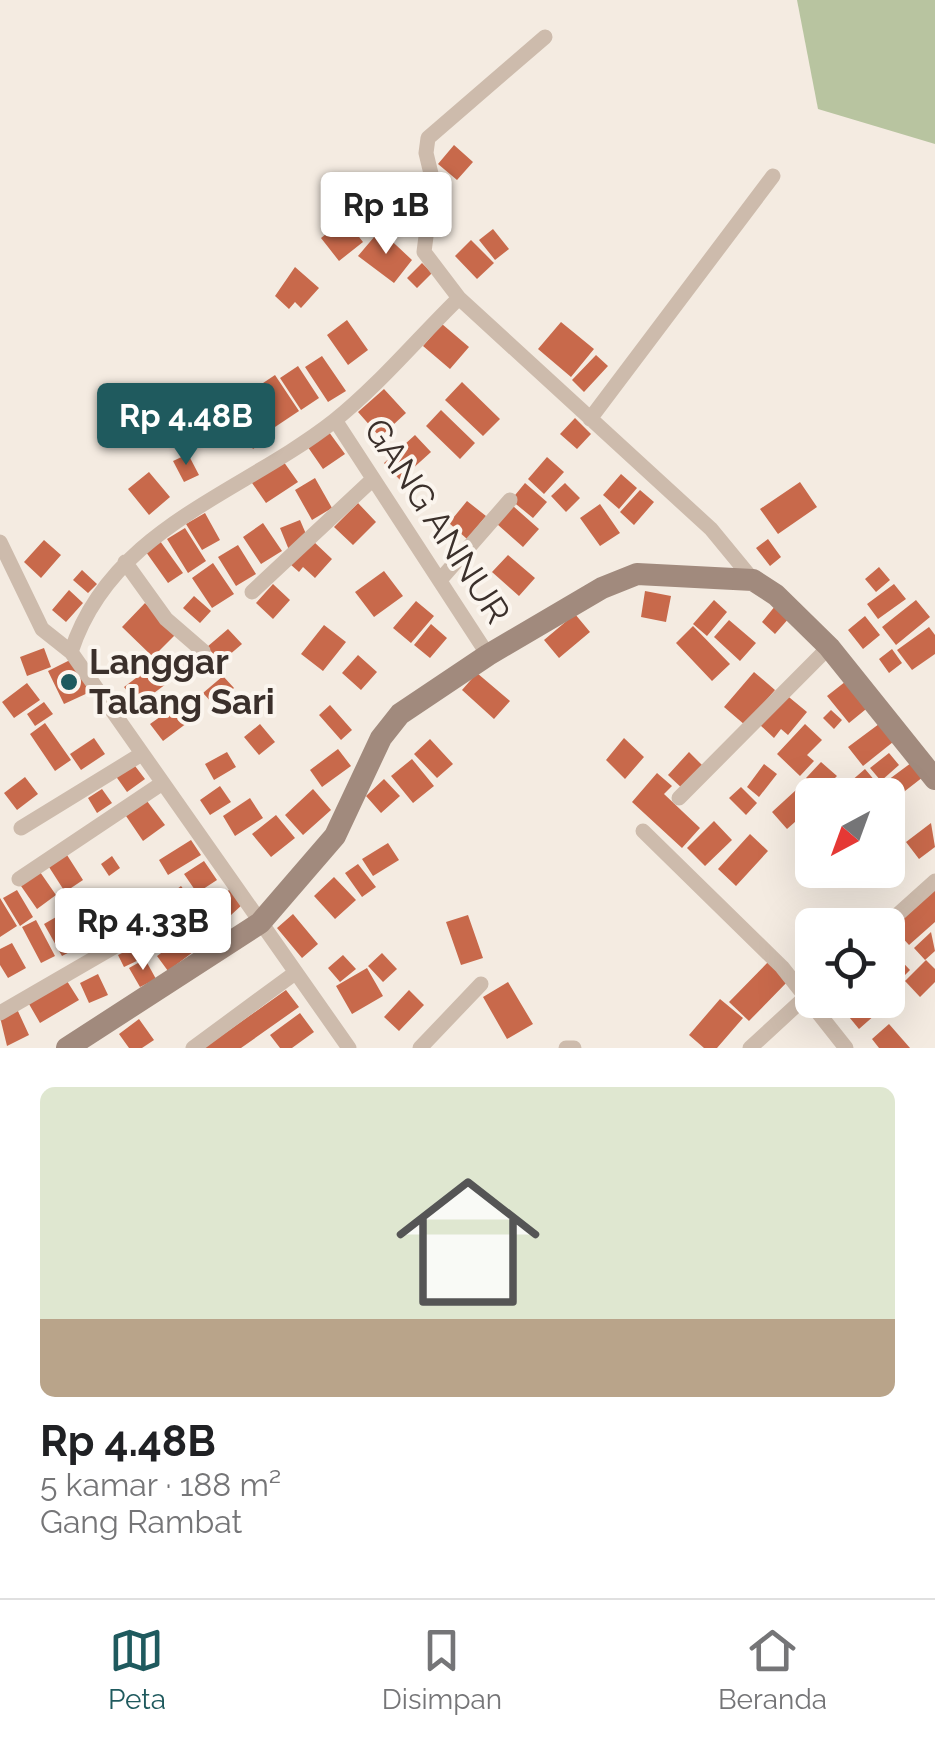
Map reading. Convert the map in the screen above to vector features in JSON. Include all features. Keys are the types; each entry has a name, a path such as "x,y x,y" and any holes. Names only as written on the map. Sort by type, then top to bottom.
{"street":[{"path":"545,37 432,134 426,146 433,182 423,249 460,298 721,538 752,580 776,595 829,646 935,779"},
{"path":"590,419 773,176"},
{"path":"71,652 93,599 125,562 192,510 335,420 460,298"},
{"name":"GANG ANNUR","path":"335,420 488,655"},
{"path":"252,592 373,480"},
{"path":"440,580 510,500"},
{"path":"0,542 42,629 71,652 349,1048"},
{"path":"125,562 166,620 203,650"},
{"path":"67,1048 260,923 335,836 390,724 488,655 602,588 636,574 752,580"},
{"path":"680,798 829,646"},
{"path":"21,828 140,754"},
{"path":"19,878 161,784"},
{"path":"643,830 795,978"},
{"path":"905,908 935,881"},
{"path":"0,1013 138,933"},
{"path":"193,1048 295,972"},
{"path":"420,1048 482,984"},
{"path":"750,1048 795,1007"},
{"path":"826,1018 846,1048"},
{"path":"566,1048 574,1048"}],"green space":[{"path":"797,0 935,0 935,144 818,109"}],"building":[{"path":"454,145 473,162 457,180 438,164"},
{"path":"403,178 427,187 416,219 392,210"},
{"path":"345,219 363,242 339,261 321,238"},
{"path":"493,229 509,249 495,260 479,240"},
{"path":"380,230 412,260 394,283 358,256"},
{"path":"471,240 494,263 477,279 455,256"},
{"path":"422,263 432,273 417,288 407,278"},
{"path":"295,267 319,288 301,308 295,302 289,309 275,296"},
{"path":"347,320 368,350 348,365 327,335"},
{"path":"561,322 594,349 571,377 538,349"},
{"path":"442,324 469,347 450,369 423,346"},
{"path":"596,355 608,366 584,392 572,380"},
{"path":"322,356 346,391 328,402 305,367"},
{"path":"298,366 319,398 301,410 280,378"},
{"path":"275,375 299,411 275,427 251,391"},
{"path":"462,382 500,419 483,436 445,400"},
{"path":"243,387 259,418 239,428 223,397"},
{"path":"384,389 406,413 380,437 358,412"},
{"path":"441,410 475,443 460,459 426,426"},
{"path":"575,418 591,434 577,449 560,434"},
{"path":"266,419 275,435 253,449 243,433"},
{"path":"326,428 345,454 323,469 305,443"},
{"path":"415,435 431,452 400,480 384,463"},
{"path":"188,454 199,475 184,482 173,461"},
{"path":"547,457 564,472 544,494 528,479"},
{"path":"281,458 298,482 266,503 250,480"},
{"path":"149,472 170,497 149,515 128,489"},
{"path":"621,474 637,488 619,509 603,495"},
{"path":"315,478 332,508 312,520 295,490"},
{"path":"800,482 817,507 778,534 760,509"},
{"path":"525,483 547,502 533,518 511,500"},
{"path":"565,483 580,498 566,512 551,496"},
{"path":"640,490 654,502 634,525 620,512"},
{"path":"467,501 486,516 467,539 449,523"},
{"path":"358,503 376,522 353,545 334,527"},
{"path":"600,504 620,533 600,546 580,518"},
{"path":"513,506 539,529 523,547 497,524"},
{"path":"205,513 220,540 202,550 186,524"},
{"path":"300,520 309,541 289,550 280,528"},
{"path":"263,523 282,551 261,564 243,537"},
{"path":"185,528 206,561 188,573 167,539"},
{"path":"768,539 781,557 770,566 756,548"},
{"path":"44,540 61,555 41,578 24,562"},
{"path":"160,541 183,573 168,583 146,552"},
{"path":"313,541 332,559 315,578 303,567 299,572 290,564"},
{"path":"238,545 256,574 236,586 218,557"},
{"path":"508,555 535,578 519,596 492,572"},
{"path":"213,563 234,594 212,608 192,578"},
{"path":"879,567 890,580 876,592 865,579"},
{"path":"82,570 97,584 88,593 73,580"},
{"path":"384,571 403,596 374,617 355,592"},
{"path":"273,584 290,600 273,619 256,603"},
{"path":"894,584 906,599 878,619 867,604"},
{"path":"69,590 83,603 66,622 52,610"},
{"path":"645,591 671,596 666,622 641,617"},
{"path":"194,596 211,611 200,623 183,608"},
{"path":"714,600 727,612 707,636 693,624"},
{"path":"916,600 930,617 896,645 882,627"},
{"path":"416,601 434,616 411,643 393,628"},
{"path":"145,603 176,634 153,657 122,627"},
{"path":"776,605 790,617 775,634 762,622"},
{"path":"575,614 590,632 559,658 544,640"},
{"path":"865,616 880,635 863,649 848,630"},
{"path":"729,620 756,643 740,661 714,637"},
{"path":"431,624 447,638 430,658 414,645"},
{"path":"324,625 346,642 323,671 301,654"},
{"path":"693,626 730,664 712,681 676,643"},
{"path":"929,627 935,635 935,654 912,670 897,650"},
{"path":"228,629 242,644 221,662 207,647"},
{"path":"44,648 51,667 27,676 20,657"},
{"path":"892,649 902,663 889,673 879,659"},
{"path":"358,655 377,672 361,690 342,673"},
{"name":"Langgar Talang Sari","path":"74,658 90,692 64,704 48,671"},
{"path":"152,666 166,684 138,705 124,687"},
{"path":"754,672 775,690 745,725 724,707"},
{"path":"477,673 510,701 494,719 462,690"},
{"path":"223,676 234,688 214,705 203,693"},
{"path":"850,678 871,705 849,723 827,696"},
{"path":"27,683 40,700 14,718 2,702"},
{"path":"784,693 807,712 788,735 781,729 774,738 759,724"},
{"path":"44,702 53,714 35,726 27,714"},
{"path":"178,704 191,720 163,741 150,724"},
{"path":"330,705 352,730 341,740 319,715"},
{"path":"831,710 842,720 834,729 823,718"},
{"path":"45,723 71,760 55,771 30,734"},
{"path":"260,724 275,742 259,755 244,737"},
{"path":"805,724 822,740 807,755 814,761 800,776 777,754"},
{"path":"879,724 893,742 863,766 848,747"},
{"path":"94,738 105,754 81,770 70,754"},
{"path":"624,738 644,757 625,779 606,760"},
{"path":"430,739 453,764 437,778 414,754"},
{"path":"338,749 351,766 322,787 310,770"},
{"path":"227,752 236,767 214,780 205,764"},
{"path":"689,752 707,770 685,791 668,775"},
{"path":"889,753 899,765 884,778 878,778 870,768"},
{"path":"412,759 434,786 413,803 391,776"},
{"path":"132,762 145,779 127,792 115,775"},
{"path":"821,762 837,776 835,778 806,778"},
{"path":"911,763 923,777 905,791 905,778 891,778"},
{"path":"764,764 777,774 759,797 747,787"},
{"path":"865,769 873,778 855,778"},
{"path":"657,773 672,786 664,794 700,828 682,848 632,802"},
{"path":"25,777 38,794 17,810 4,793"},
{"path":"384,779 400,796 381,813 366,796"},
{"path":"220,786 231,802 210,815 200,800"},
{"path":"741,787 757,803 746,815 729,798"},
{"path":"102,789 112,803 97,813 88,798"},
{"path":"313,789 331,810 303,835 285,815"},
{"path":"795,791 795,822 787,829 772,812"},
{"path":"250,798 263,818 235,836 223,816"},
{"path":"147,801 165,825 143,841 126,816"},
{"path":"276,815 295,838 271,857 252,834"},
{"path":"714,821 732,840 705,866 687,848"},
{"path":"931,823 935,847 919,859 906,842"},
{"path":"750,834 768,851 736,886 718,869"},
{"path":"191,840 201,855 168,875 159,860"},
{"path":"388,843 399,860 373,876 362,859"},
{"path":"67,855 83,880 65,892 49,867"},
{"path":"112,856 120,868 109,876 101,864"},
{"path":"204,861 217,880 197,893 184,874"},
{"path":"358,864 376,887 362,897 345,873"},
{"path":"40,872 56,895 37,909 21,886"},
{"path":"334,877 356,900 335,919 314,896"},
{"path":"181,886 210,923 190,939 160,902"},
{"path":"230,889 243,904 219,926 206,911"},
{"path":"17,890 33,917 20,926 3,898"},
{"path":"111,890 130,916 110,930 91,904"},
{"path":"935,890 935,922 909,945 905,941 905,912"},
{"path":"0,898 17,926 0,937"},
{"path":"63,913 81,946 62,956 44,924"},
{"path":"293,914 318,944 302,958 277,928"},
{"path":"468,915 483,958 461,965 446,922"},
{"path":"36,920 55,956 41,963 22,927"},
{"path":"931,932 935,951 925,960 914,948"},
{"path":"182,938 193,952 168,971 157,956"},
{"path":"12,943 26,968 8,978 0,965 0,949"},
{"path":"136,946 143,958 124,967 118,955"},
{"path":"382,953 397,969 383,982 368,966"},
{"path":"343,955 356,969 340,982 328,968"},
{"path":"145,959 156,979 140,987 129,968"},
{"path":"770,960 790,979 749,1021 729,1002"},
{"path":"926,960 935,969 935,982 920,997 905,981"},
{"path":"367,968 383,996 352,1014 336,986"},
{"path":"98,974 108,995 89,1003 80,983"},
{"path":"67,981 79,1000 40,1023 29,1004"},
{"path":"508,982 533,1024 507,1039 483,997"},
{"path":"286,990 299,1007 241,1048 204,1048"},
{"path":"409,990 424,1005 399,1031 384,1017"},
{"path":"720,999 743,1018 717,1048 704,1048 689,1035"},
{"path":"17,1009 29,1035 7,1046 0,1017"},
{"path":"300,1013 314,1032 292,1048 280,1048 270,1035"},
{"path":"850,1018 871,1018 859,1029"},
{"path":"139,1019 154,1040 142,1048 129,1048 119,1034"},
{"path":"889,1024 910,1048 879,1048 872,1039"}],"place":[{"name":"Langgar Talang Sari","path":"69,682"}]}
